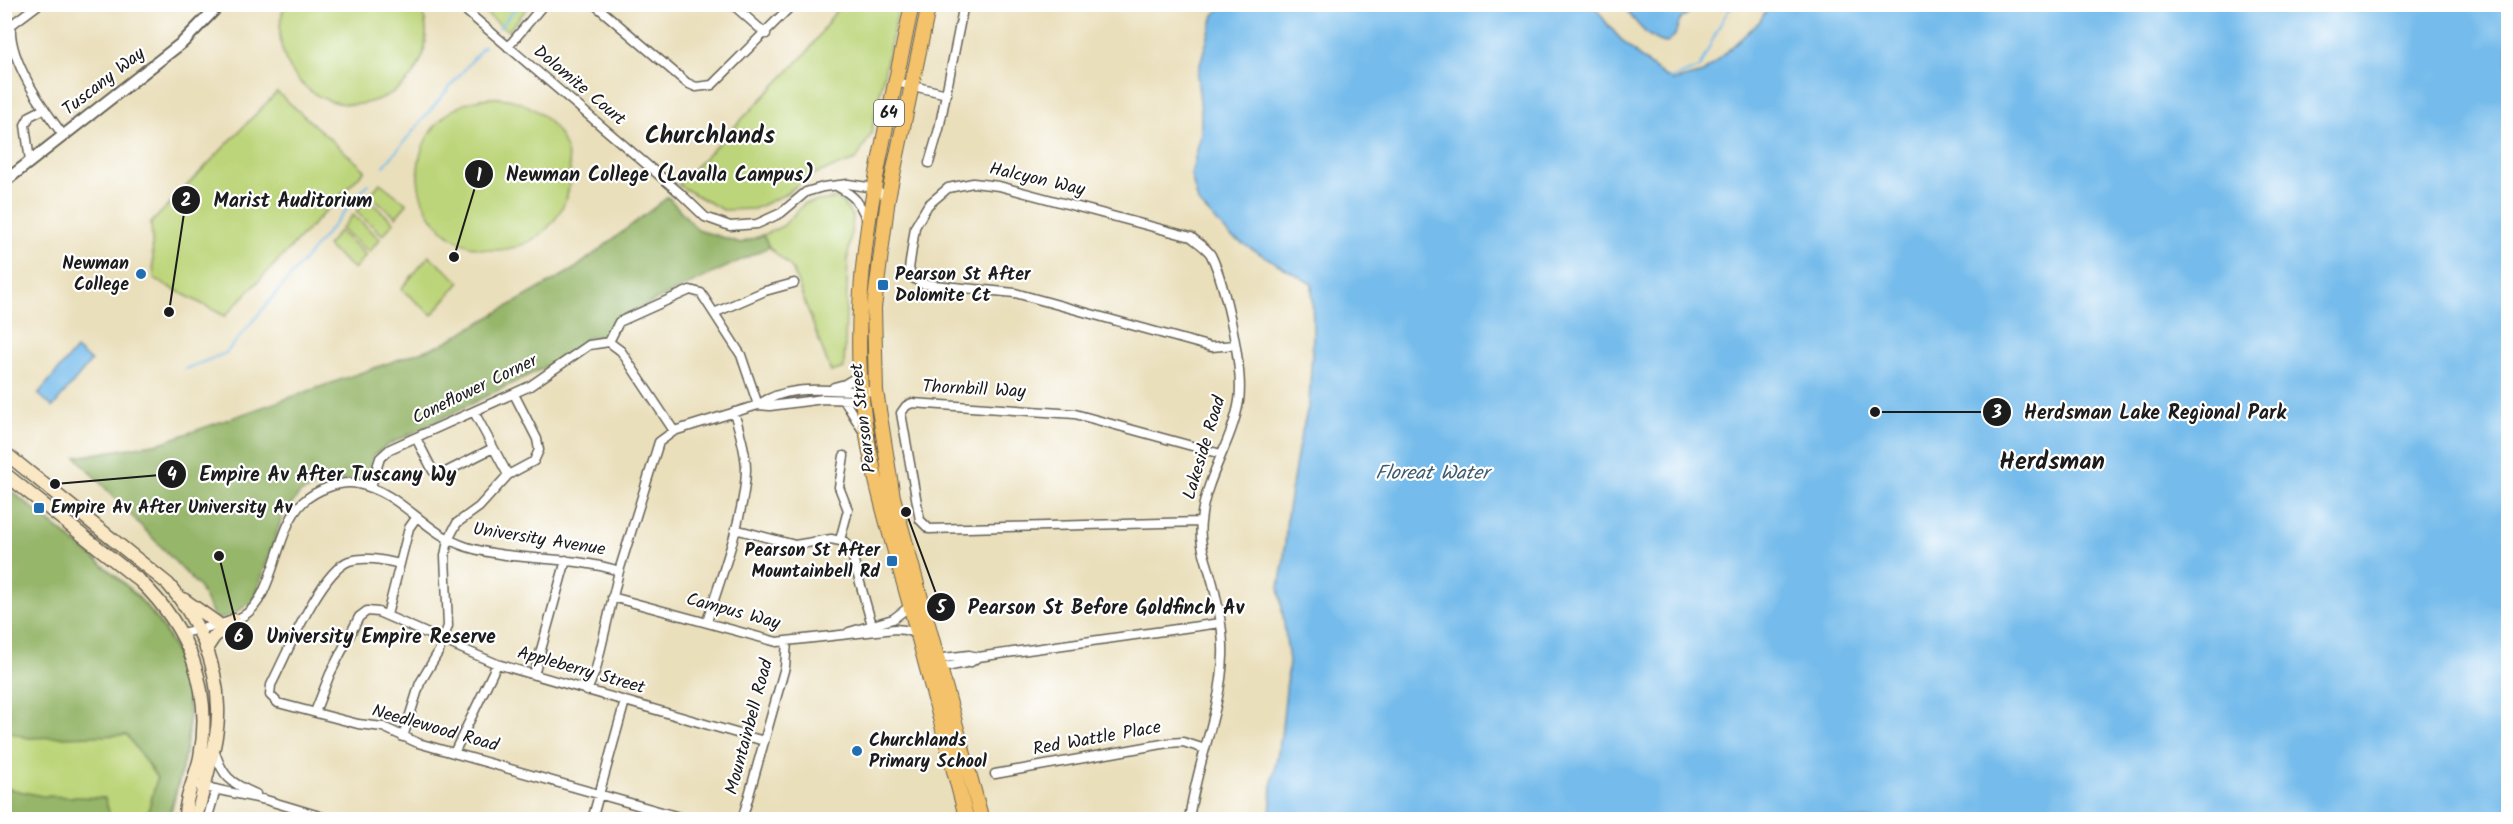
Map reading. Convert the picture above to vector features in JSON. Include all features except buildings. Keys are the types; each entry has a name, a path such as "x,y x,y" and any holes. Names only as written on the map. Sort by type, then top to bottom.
{"main road":[{"name":"Pearson Street","path":"912,4 868,223 862,268 860,375 869,396 967,819"},
{"name":"Pearson Street","path":"929,4 888,198 874,308 867,437 880,500 917,634 933,665 982,819"},
{"path":"4,452 147,566 177,595 199,631 206,649 218,706 214,748 194,819"},
{"path":"4,473 140,581 160,600 184,636 195,664 202,701 200,755 204,787 185,819"},
{"path":"177,595 226,622 206,649"}],"street":[{"path":"39,4 11,26 10,37 29,85 63,135"},
{"name":"Tuscany Way","path":"4,182 183,42 220,4"},
{"name":"Dolomite Court","path":"458,4 680,193 705,218 730,226 757,224 781,213 806,192 823,187 849,184 874,188 888,198"},
{"path":"508,47 544,4"},
{"path":"594,4 687,83 696,87 712,85 766,34 793,4"},
{"path":"732,4 766,34"},
{"path":"929,163 947,94 964,4"},
{"path":"896,82 947,94"},
{"path":"30,161 25,125 30,116 44,109"},
{"name":"Halcyon Way","path":"1191,237 999,186 973,183 948,188 928,204 915,227 909,269 914,278 923,284 1015,293 1211,347 1234,345"},
{"path":"837,187 854,196 862,205 868,223"},
{"name":"Lakeside Road","path":"1189,819 1218,704 1223,654 1214,588 1203,555 1200,522 1239,400 1239,366 1219,277 1210,252 1191,237"},
{"path":"714,313 765,291 794,283"},
{"path":"674,431 621,351 609,342 619,322 690,290 701,293 741,354 758,405"},
{"name":"Coneflower Corner","path":"370,486 380,458 390,449 530,386 589,345 609,342"},
{"path":"825,390 845,384 860,375"},
{"path":"587,691 596,669 619,571 659,442 674,431 758,405 768,398 798,390 825,390 869,396"},
{"path":"404,737 420,683 444,639 447,626 445,556 448,540 458,523 479,507 508,476 534,461 539,450 537,439 514,394"},
{"path":"758,405 770,406 823,399 844,400 869,396"},
{"path":"844,400 867,437"},
{"name":"Thornbill Way","path":"1200,522 929,529 920,520 901,413 906,405 912,402 1059,411 1221,454"},
{"path":"474,412 508,476"},
{"path":"707,622 735,529 746,469 734,412"},
{"path":"416,438 433,471 442,474 493,448"},
{"path":"840,540 848,515 848,506 839,487 844,456"},
{"name":"University Avenue","path":"184,636 226,622 253,609 292,517 304,501 327,487 354,483 370,486 387,494 448,540 468,547 514,556 566,560 619,571"},
{"path":"387,615 409,528 416,518"},
{"path":"735,529 795,544 840,540 845,542 851,551 872,625"},
{"name":"Needlewood Road","path":"400,564 378,559 350,561 341,566 321,588 272,685 270,695 278,703 358,724 383,727 404,737 454,753 690,819"},
{"path":"534,675 566,560"},
{"name":"Campus Way","path":"612,597 768,640 787,642 846,633 893,619 910,606"},
{"name":"Appleberry Street","path":"315,712 330,674 359,616 367,611 387,615 497,664 764,741"},
{"path":"933,665 969,655 978,657 1220,623"},
{"name":"Campus Way","path":"846,633 859,634 895,629 917,634"},
{"name":"Mountainbell Road","path":"742,819 785,667 787,642"},
{"path":"454,753 497,664"},
{"path":"592,819 625,701"},
{"name":"Red Wattle Place","path":"995,774 1168,743 1183,742 1205,749"},
{"path":"214,748 219,765 226,777 239,787 266,800"},
{"path":"207,819 204,787 266,800 333,819"}],"green space":[{"path":"285,4 420,5 426,35 420,62 405,83 383,97 358,104 331,101 307,88 287,63 280,34"},
{"path":"475,5 530,5 508,31"},
{"path":"840,5 899,5 871,134 856,160 811,175 784,195 754,209 723,210 678,185 809,50"},
{"path":"277,92 365,170 225,316 154,279 151,223"},
{"path":"494,98 509,99 523,104 548,120 564,145 569,159 569,189 564,203 548,228 523,244 509,249 494,250 479,249 465,244 440,228 424,203 419,189 418,174 419,159 424,145 440,120 465,104 479,99"},
{"path":"380,183 407,204 396,217 370,195"},
{"path":"668,197 698,230 741,243 763,235 769,247 616,319 607,336 587,338 563,358 386,446 373,456 365,479 326,482 300,493 282,517 254,600 232,615 216,620 199,587 76,457 160,443 440,345 574,269"},
{"path":"839,198 853,217 848,256 844,368 831,372 792,268 769,247 763,235 783,226 805,203"},
{"path":"367,199 394,222 383,235 356,212"},
{"path":"353,215 380,239 369,252 341,229"},
{"path":"339,231 366,255 354,269 327,246"},
{"path":"429,256 460,282 432,315 401,289"},
{"path":"4,485 138,597 154,614 178,655 185,678 189,719 184,762 169,819 5,819"},
{"path":"5,486 136,595 152,613 176,653 184,677 189,718 183,762 168,819 146,819 157,778 127,735 28,738 5,731"},
{"path":"5,788 42,796 105,798 111,819 5,819"}],"water":[{"name":"Floreat Water","path":"1224,4 1594,5 1629,47 1672,81 1703,73 1760,21 1769,5 2508,5 2508,819 1270,819 1272,783 1281,737 1289,661 1279,587 1284,559 1287,515 1299,444 1309,403 1313,335 1312,284 1231,237 1198,202 1191,175 1201,133 1197,75 1214,15"},
{"path":"1622,5 1698,5 1680,20 1675,35 1667,43 1660,42 1647,34"},
{"path":"76,349 91,361 53,407 38,394"}],"waterway":[{"path":"499,28 519,4"},
{"path":"1668,80 1699,68 1733,4"},
{"path":"384,166 484,46"},
{"path":"185,369 226,353 368,184"}],"place":[{"name":"Newman College (Lavalla Campus)","path":"454,257"},
{"name":"Newman College","path":"141,274"},
{"name":"Pearson St After Dolomite Ct","path":"883,285"},
{"name":"Marist Auditorium","path":"169,312"},
{"name":"Herdsman Lake Regional Park","path":"1875,412"},
{"name":"Empire Av After Tuscany Wy","path":"55,484"},
{"name":"Empire Av After University Av","path":"39,508"},
{"name":"Pearson St Before Goldfinch Av","path":"906,512"},
{"name":"University Empire Reserve","path":"219,556"},
{"name":"Pearson St After Mountainbell Rd","path":"892,561"},
{"name":"Churchlands Primary School","path":"857,751"}],"district":[{"name":"Churchlands","path":"710,136"},
{"name":"Herdsman","path":"2052,462"}]}
